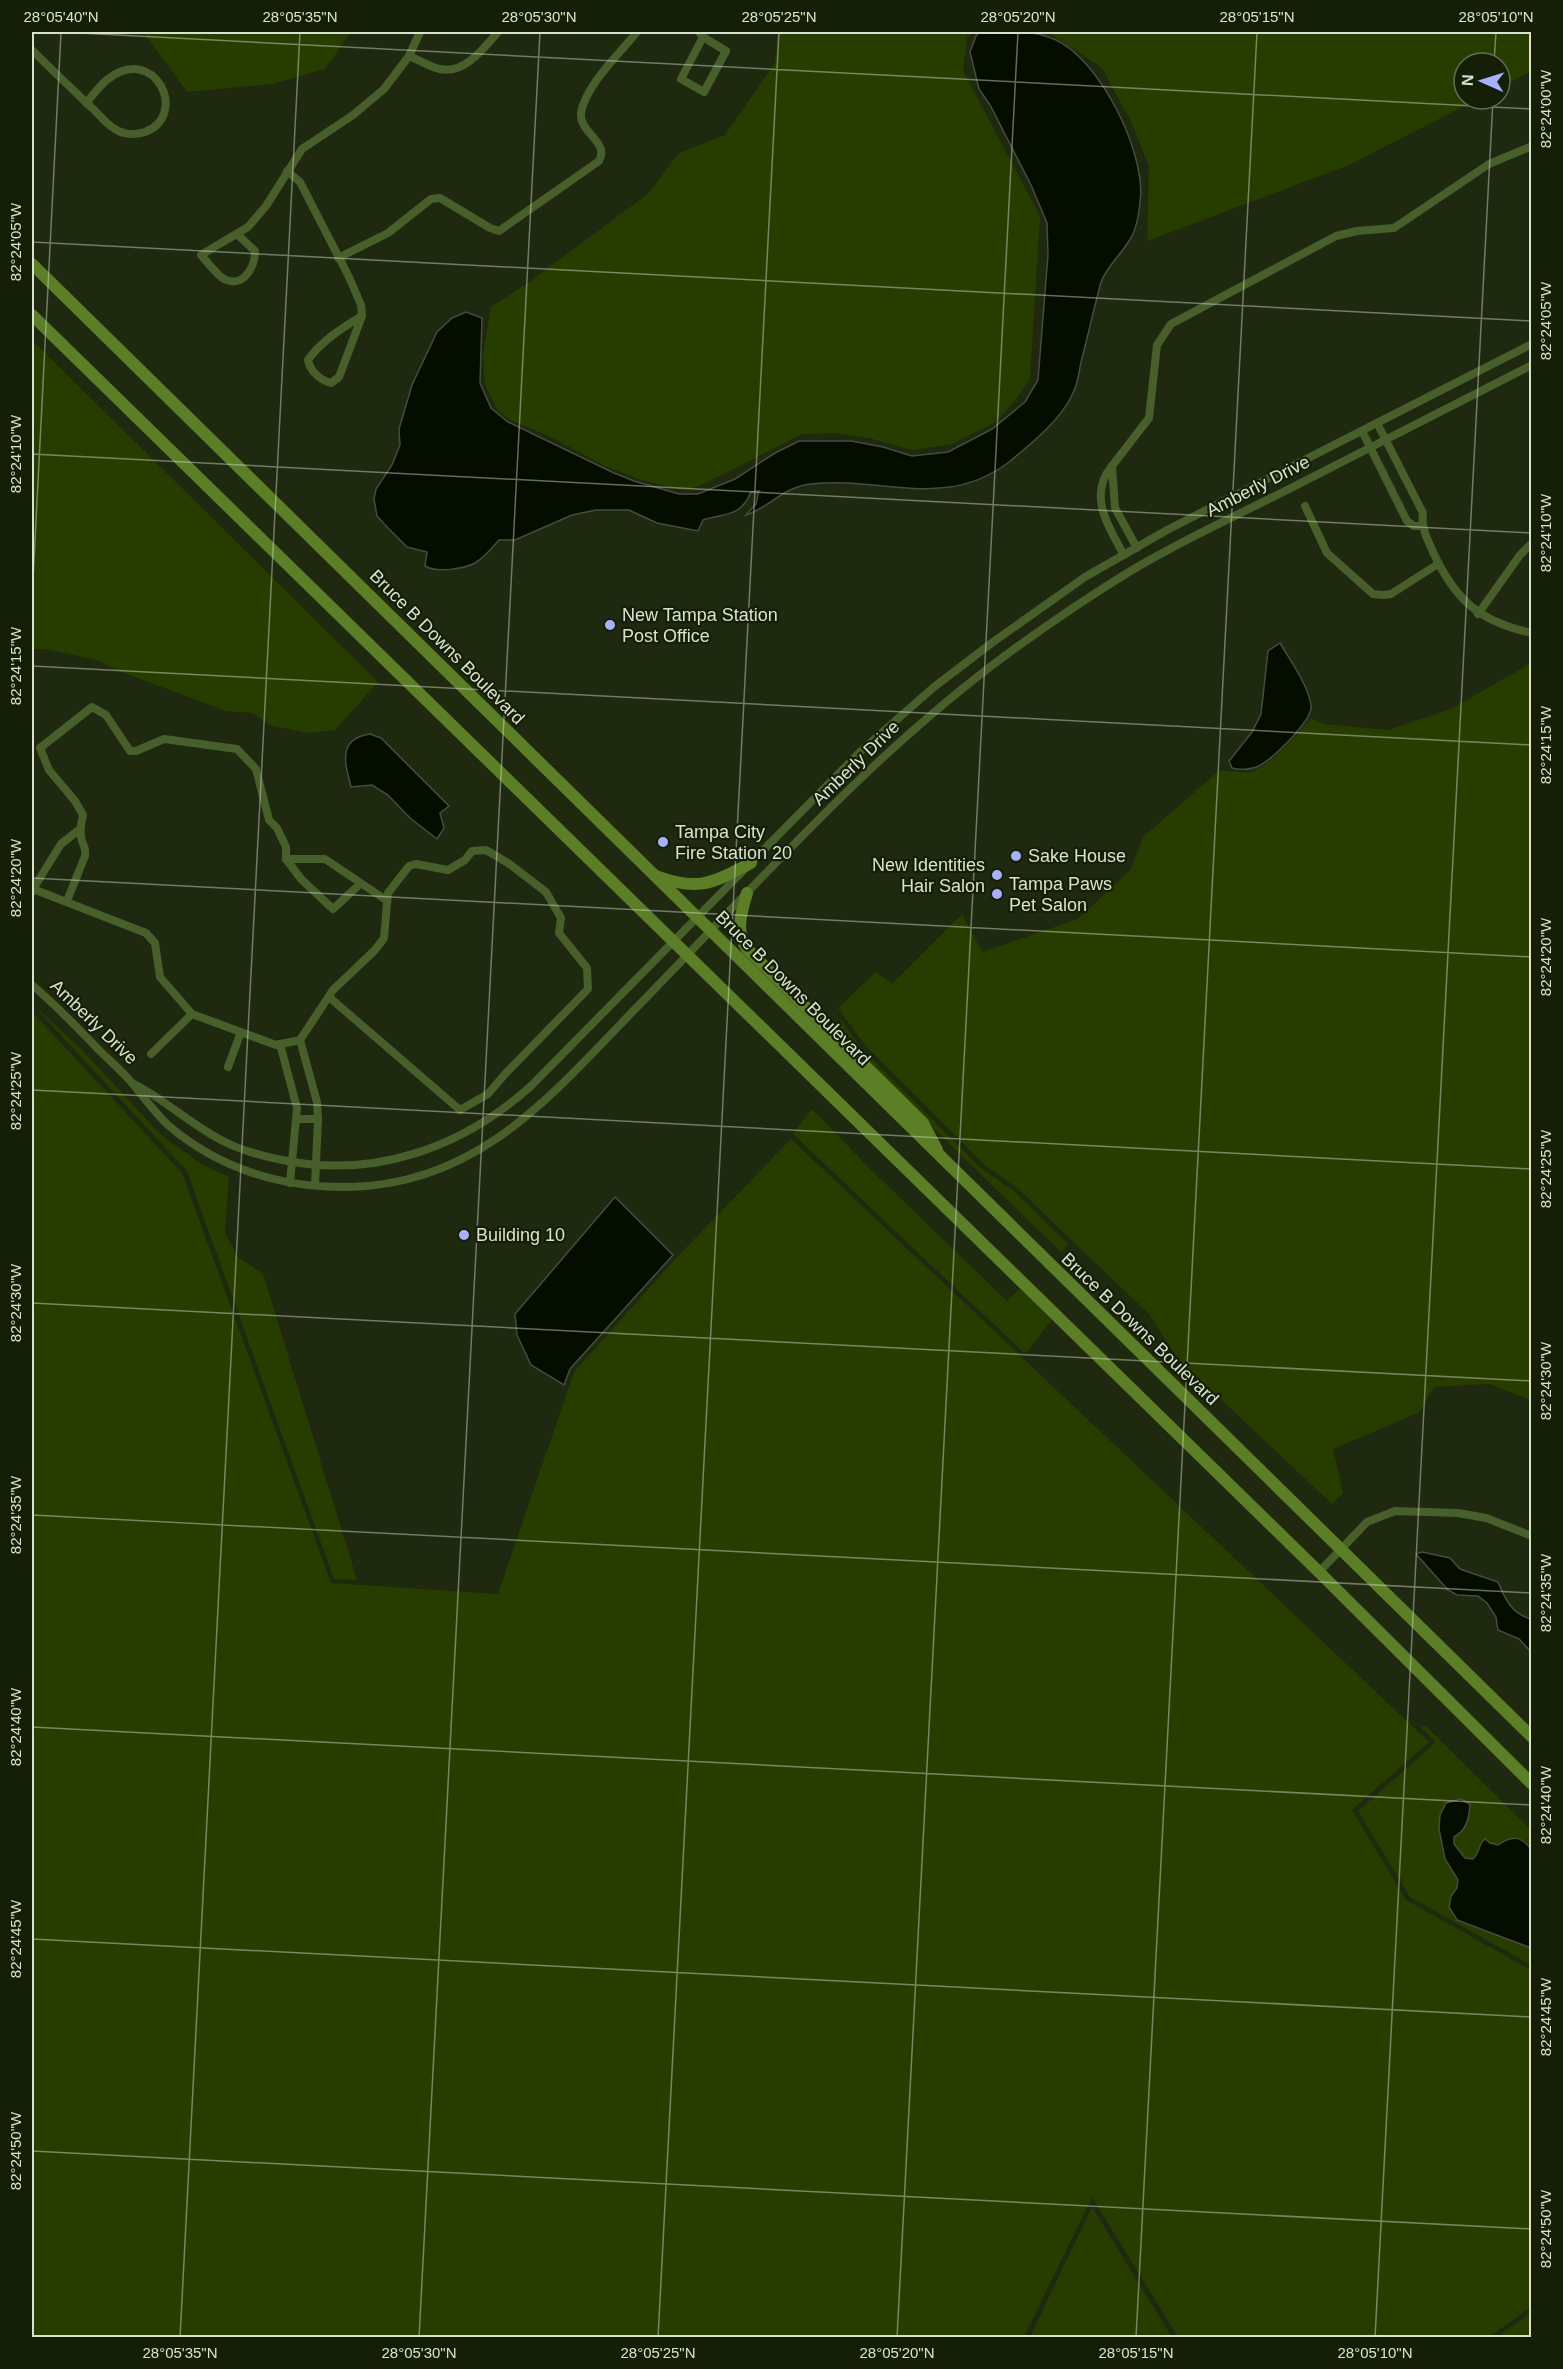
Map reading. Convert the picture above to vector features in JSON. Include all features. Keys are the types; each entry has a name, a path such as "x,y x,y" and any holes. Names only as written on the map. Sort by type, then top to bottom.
{"main road":[{"name":"Bruce B Downs Boulevard","path":"32,264 1532,1737"},
{"path":"32,315 1012,1275 1319,1572 1532,1784"},
{"path":"651,874 683,885 696,885 720,879 751,863"},
{"path":"747,893 739,927 747,949 923,1123 942,1159"}],"street":[{"path":"237,234 255,251 255,264 245,277 234,281 222,278 201,255 248,227 266,206 302,149 353,115 384,89 409,56 420,32"},
{"path":"409,56 441,70 458,68 480,52 498,32"},
{"path":"338,258 388,233 431,199 440,198 499,231 599,161 602,148 583,126 581,114 586,98 602,74 637,32"},
{"path":"701,34 726,51 704,92 681,79 701,34"},
{"path":"32,50 87,103 116,130 136,135 155,128 166,111 164,87 149,72 126,69 107,79 87,103"},
{"path":"1136,568 1103,514 1102,481 1149,418 1157,345 1171,324 1336,236 1356,231 1394,228 1489,164 1532,146"},
{"path":"288,171 300,182 361,305 362,316 339,377 331,383 324,381 309,367 308,360 313,353 362,316"},
{"name":"Amberly Drive","path":"132,1083 150,1092 189,1122 226,1143 263,1156 293,1162 316,1165 355,1165 398,1159 445,1144 490,1119 531,1086 861,752 934,687 993,642 1085,577 1167,530 1532,345"},
{"name":"Amberly Drive","path":"32,986 62,1011 132,1083 168,1125 205,1152 246,1172 290,1183 351,1187 399,1181 444,1167 495,1140 538,1106 875,766 950,700 1006,655 1071,609 1136,568 1385,438 1532,365"},
{"path":"1377,423 1423,513 1421,526 1438,564 1460,598 1478,614 1504,626 1532,633"},
{"path":"1362,431 1407,521 1414,526 1421,526"},
{"path":"1112,466 1115,508 1137,548"},
{"path":"1305,506 1327,553 1373,594 1391,594 1438,564"},
{"path":"1103,514 1115,508"},
{"path":"1478,614 1520,555 1532,543"},
{"path":"67,902 86,856 80,829 83,814 49,770 40,747 92,707 106,715 130,751 164,739 237,749 256,769 269,820 277,828 286,847 286,859 301,879 333,909 360,884"},
{"path":"80,829 61,844 32,890 147,933 154,943 160,977 192,1014 276,1046 300,1040 333,990 375,950 384,938 388,893 410,866 416,864 448,870 465,860 472,851 486,850 508,863 546,892 561,918 559,933 587,968 588,988 488,1094 460,1110 329,997"},
{"path":"286,859 325,859 387,900"},
{"path":"151,1054 192,1014"},
{"path":"228,1067 241,1032"},
{"path":"300,1040 317,1102 315,1185"},
{"path":"280,1044 291,1080 297,1119 290,1183"},
{"path":"297,1119 318,1119"},
{"path":"1319,1572 1367,1522 1395,1511 1442,1511 1477,1516 1532,1536"}],"green space":[{"path":"143,32 351,32 325,69 272,84 187,92"},
{"path":"778,32 973,32 967,38 963,71 1040,216 1030,379 1013,403 994,423 952,444 913,450 869,438 834,433 802,434 692,489 682,490 641,480 603,465 551,437 510,420 498,410 486,387 483,356 491,307 529,282 648,194 679,153 725,135 775,63"},
{"path":"1048,32 1531,32 1531,71 1512,81 1512,51 1452,51 1452,111 1455,111 1349,165 1147,241 1149,166 1132,124 1102,68"},
{"path":"32,340 378,682 335,730 308,733 269,725 253,713 226,711 119,671 97,660 45,649 32,649"},
{"path":"1531,663 1531,1400 1489,1384 1434,1387 1420,1412 1333,1449 1343,1493 1332,1504 1178,1359 1149,1314 1017,1188 986,1166 865,1045 838,1008 876,972 892,984 962,914 982,952 1078,919 1131,869 1143,837 1220,770 1249,772 1257,769 1283,750 1311,718 1324,724 1388,730 1451,709"},
{"path":"32,1004 81,1049 162,1136 203,1165 229,1177 225,1233 238,1257 263,1274 357,1580 334,1579 187,1171"},
{"path":"32,1012 182,1173 331,1583 498,1594 574,1372 679,1255 791,1139 1429,1742 1352,1810 1406,1900 1531,1970 1531,2307 1489,2337 1178,2337 1092,2197 1024,2337 32,2337"},
{"path":"841,1020 861,1048 982,1169 1014,1191 1068,1244 1061,1252 932,1127 928,1120 833,1026"},
{"path":"812,1109 869,1168 1007,1301 1020,1289 1052,1320 1025,1354 793,1134"},
{"path":"1425,1725 1531,1830 1531,1849 1525,1841 1503,1841 1498,1845 1481,1842 1478,1854 1473,1859 1465,1858 1454,1844 1454,1837 1465,1822 1470,1804 1461,1799 1446,1803 1441,1831 1445,1859 1458,1883 1451,1898 1454,1918 1531,1948 1531,1965 1410,1897 1358,1811 1434,1744 1434,1740 1421,1728"},
{"path":"1092,2207 1170,2334 1172,2337 1030,2337"},
{"path":"1531,2313 1531,2337 1497,2337"}],"shaded area":[{"path":"1019,31 1038,34 1056,40 1073,51 1104,87 1117,110 1136,159 1140,182 1140,206 1135,227 1129,241 1101,282 1073,393 1054,422 1009,462 985,477 961,485 937,488 837,483 801,486 746,515 756,504 759,491 751,492 737,510 703,520 698,531 657,523 629,510 596,510 572,515 515,540 499,540 475,563 450,569 425,566 427,552 407,547 377,516 374,499 376,489 392,465 400,445 399,429 412,385 437,332 452,318 466,312 482,318 480,383 491,408 508,422 614,473 679,494 698,494 735,479 775,453 799,441 851,441 883,447 912,456 948,452 992,429 1025,402 1038,380 1048,255 1047,223 1031,185 990,105 979,89 970,52 980,32"},
{"path":"1280,643 1306,689 1311,705 1310,712 1282,748 1265,762 1252,768 1232,768 1229,761 1252,732 1261,714 1268,651"},
{"path":"370,734 381,738 449,806 440,813 444,828 437,839 410,818 388,795 372,785 351,787 346,761 348,747 352,741"},
{"path":"615,1197 673,1255 570,1369 564,1385 531,1365 517,1335 515,1314"},
{"path":"1422,1552 1450,1558 1460,1569 1498,1582 1514,1610 1531,1619 1531,1652 1519,1639 1498,1630 1496,1617 1487,1603 1478,1596 1457,1595 1448,1590 1416,1554"},
{"path":"1461,1799 1470,1804 1469,1814 1465,1827 1454,1837 1454,1844 1465,1858 1473,1859 1485,1839 1498,1845 1516,1838 1524,1841 1531,1849 1531,1948 1457,1920 1449,1907 1458,1880 1445,1859 1439,1829 1440,1815 1446,1803"}],"place":[{"name":"New Tampa Station Post Office","path":"610,625"},
{"name":"Tampa City Fire Station 20","path":"663,842"},
{"name":"Sake House","path":"1016,856"},
{"name":"New Identities Hair Salon","path":"997,875"},
{"name":"Tampa Paws Pet Salon","path":"997,894"},
{"name":"Building 10","path":"464,1235"}]}
